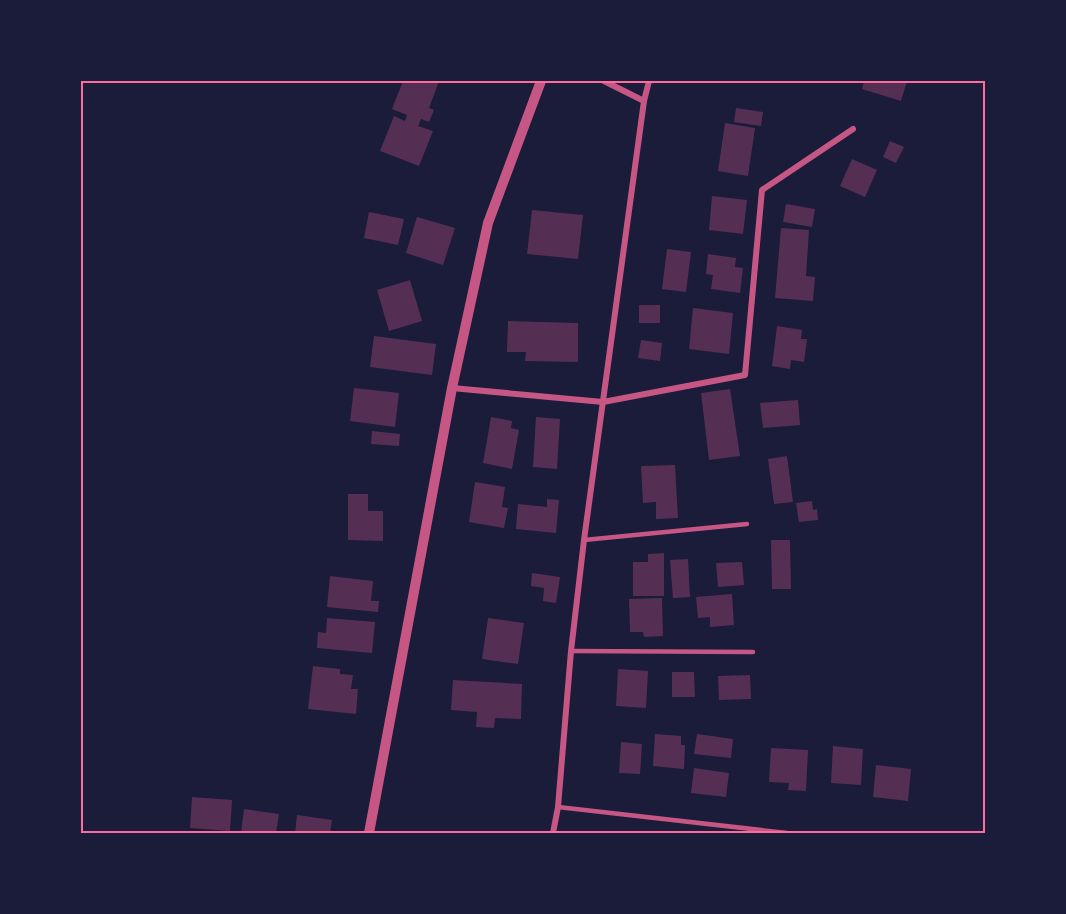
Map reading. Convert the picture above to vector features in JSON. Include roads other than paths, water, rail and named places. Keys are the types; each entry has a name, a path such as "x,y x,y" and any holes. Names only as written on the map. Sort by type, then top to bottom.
{"street":[{"path":"369,833 452,388 488,223 541,81"},
{"path":"604,81 644,102"},
{"path":"553,833 558,807 571,651 585,540 644,102 649,81"},
{"path":"452,388 603,402 746,375 762,190 854,129"}],"lane":[{"path":"585,540 747,524"},
{"path":"571,651 753,652"},
{"path":"558,807 787,833"}]}
